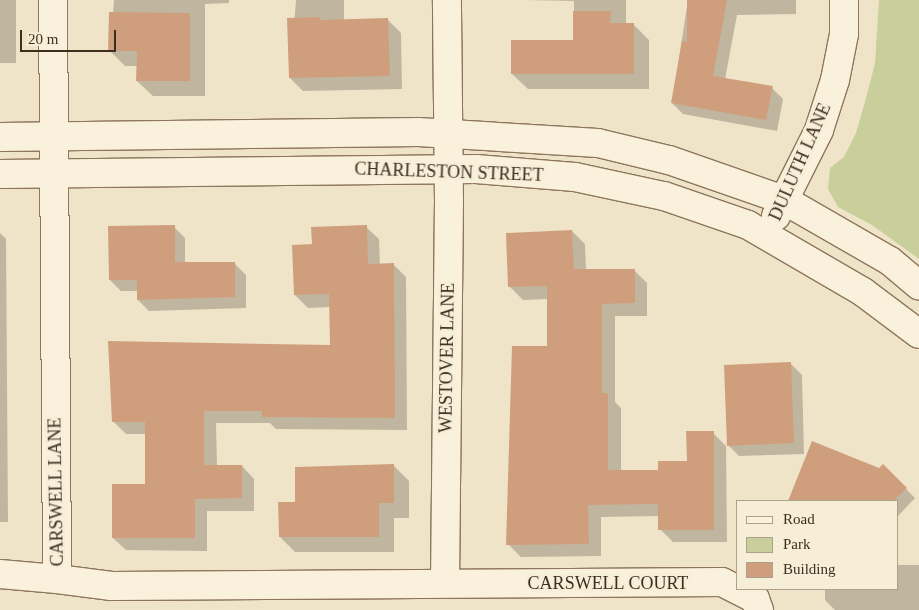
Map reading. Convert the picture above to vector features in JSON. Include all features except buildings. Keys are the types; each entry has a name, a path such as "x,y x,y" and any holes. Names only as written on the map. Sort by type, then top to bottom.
{"street":[{"name":"CARSWELL LANE","path":"52,0 55,136 57,579 112,586 445,583"},
{"name":"WESTOVER LANE","path":"445,583 448,170 447,0"},
{"name":"DULUTH LANE","path":"767,235 819,130 835,80 844,34 844,0"},
{"name":"CHARLESTON STREET","path":"0,137 448,133 598,143 668,160 784,200 890,261 919,284"},
{"name":"CHARLESTON STREET","path":"0,174 448,170 574,177 664,196 767,235 863,292 919,334"},
{"path":"0,574 57,579"},
{"name":"CARSWELL COURT","path":"445,583 722,582 736,589"},
{"name":"CARSWELL COURT","path":"738,590 756,599 759,610"}],"green space":[{"path":"879,0 919,0 919,259 872,225 838,207 828,189 830,168 844,157 856,133 866,98 875,63"}]}
